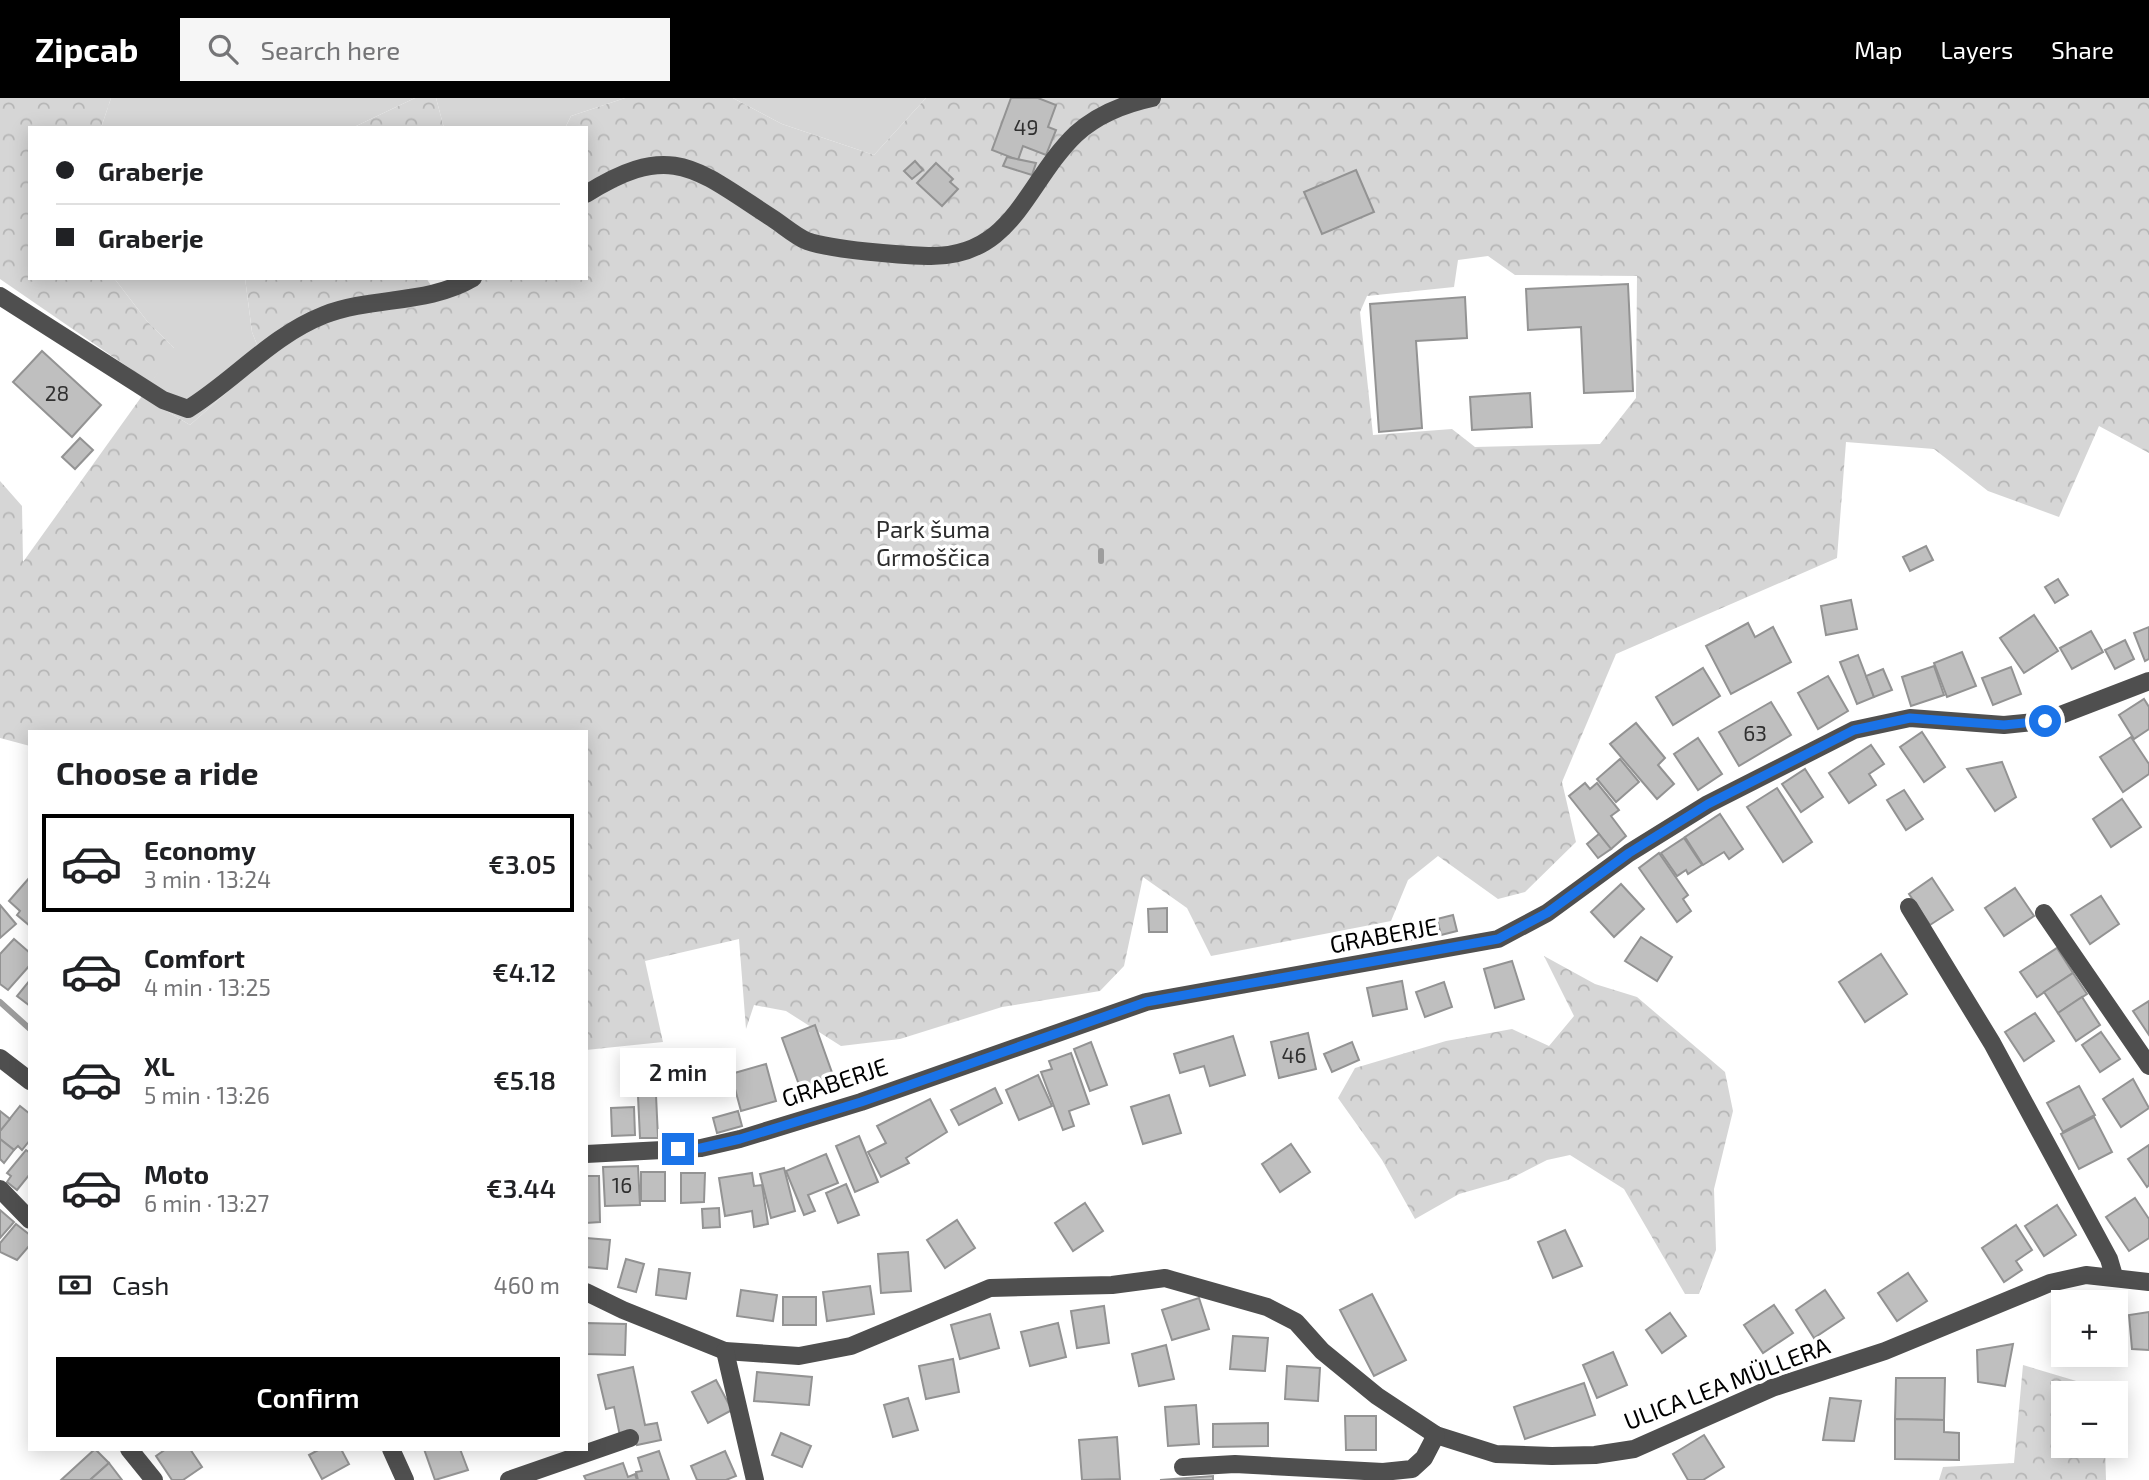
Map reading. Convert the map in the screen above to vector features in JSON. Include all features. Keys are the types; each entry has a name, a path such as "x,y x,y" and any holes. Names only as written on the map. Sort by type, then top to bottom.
{"street":[{"path":"588,193 616,175 669,163 697,172 807,241 871,251 931,256 970,252 999,232 1077,134 1105,113 1152,98"},
{"path":"0,296 163,400 188,409 250,359 297,328 326,314 420,298 448,291 469,280"},
{"name":"GRABERJE","path":"588,1154 701,1148 740,1139 861,1102 1146,1002 1498,939 1547,913 1629,853 1708,804 1854,730 1910,718 2004,725 2045,721 2149,681"},
{"path":"1909,907 1992,1044 2109,1259 2114,1276"},
{"path":"2044,913 2149,1066"},
{"path":"0,1058 28,1079"},
{"path":"0,1189 28,1218"},
{"name":"ULICA LEA MÜLLERA","path":"588,1293 622,1310 725,1351 799,1356 851,1346 990,1288 1112,1285 1164,1278 1267,1307 1296,1322 1322,1351 1377,1396 1436,1435 1496,1454 1595,1455 1634,1449 1772,1388 1885,1351 2050,1283 2086,1275 2149,1282"},
{"path":"725,1351 755,1480"},
{"path":"1183,1468 1235,1464 1382,1472 1412,1469 1424,1458 1436,1435"},
{"path":"509,1480 629,1438"},
{"path":"131,1451 154,1480"},
{"path":"392,1451 405,1480"}],"green space":[{"path":"0,98 111,98 102,126 28,126 28,280 116,280 147,321 175,349 151,383 0,279"},
{"path":"111,98 415,98 356,126 102,126"},
{"path":"415,98 436,98 443,126 356,126"},
{"path":"436,98 625,98 571,116 566,126 443,126"},
{"name":"Park šuma Grmoščica","path":"625,98 733,98 782,124 874,155 926,98 2149,98 2149,453 2099,426 2059,517 1988,491 1934,449 1846,442 1837,558 1616,654 1562,782 1576,842 1525,892 1498,899 1438,856 1408,880 1391,921 1211,956 1187,908 1143,877 1124,966 1100,991 1002,1007 900,1039 841,1046 786,1011 754,1005 746,1029 739,939 645,961 663,1042 588,1050 588,730 28,730 28,745 0,738 0,481 22,506 23,562 142,396 190,425 263,360 252,332 245,280 427,280 441,300 481,280 588,280 588,126 566,126 571,116","holes":["1488,256 1515,275 1637,276 1636,398 1600,444 1475,447 1452,429 1373,435 1360,312 1367,296 1454,287 1458,260"]},
{"path":"733,98 926,98 874,155 782,124"},
{"path":"116,280 245,280 252,332 263,360 190,425 142,396 174,348 147,321"},
{"path":"1544,956 1595,984 1637,997 1725,1072 1733,1111 1714,1189 1716,1250 1699,1294 1685,1294 1624,1189 1570,1155 1547,1160 1508,1180 1459,1194 1415,1219 1382,1160 1338,1098 1355,1068 1446,1041 1512,1029 1549,1046 1574,1016"},
{"path":"2023,1365 2076,1381 2051,1381 2051,1458 2105,1458 2106,1480 1939,1480 1943,1467 2014,1463"}],"building":[{"path":"1011,98 1038,98 1056,105 1048,127 1056,130 1046,155 1023,146 1018,160 992,150"},
{"path":"1007,157 1036,163 1032,175 1003,166"},
{"path":"915,161 923,170 912,179 904,171"},
{"path":"936,163 953,179 950,182 958,189 942,206 917,183"},
{"path":"1356,170 1374,212 1322,234 1304,192"},
{"path":"1628,284 1633,391 1584,393 1581,327 1528,330 1526,289"},
{"path":"1465,297 1467,338 1416,341 1422,428 1379,432 1370,304"},
{"path":"42,351 101,405 72,437 13,382"},
{"path":"1530,393 1532,427 1472,430 1470,397"},
{"path":"80,438 93,450 75,469 62,457"},
{"path":"1926,546 1933,560 1910,571 1903,557"},
{"path":"2058,579 2068,595 2055,603 2045,587"},
{"path":"1851,600 1857,629 1826,635 1821,606"},
{"path":"2034,615 2058,651 2024,673 2000,638"},
{"path":"1748,623 1755,637 1773,627 1791,662 1731,694 1706,646"},
{"path":"2149,627 2149,659 2145,661 2134,633"},
{"path":"2091,631 2103,652 2072,669 2060,648"},
{"path":"2125,640 2134,659 2115,669 2105,650"},
{"path":"1962,652 1976,686 1947,697 1934,663"},
{"path":"1858,655 1874,697 1857,704 1840,662"},
{"path":"1934,666 1944,695 1911,706 1902,677"},
{"path":"2011,667 2021,694 1993,705 1982,678"},
{"path":"1703,668 1720,696 1673,725 1656,697"},
{"path":"1883,669 1892,690 1874,697 1866,676"},
{"path":"1828,676 1848,711 1818,729 1798,693"},
{"path":"2144,699 2149,707 2149,729 2134,739 2119,715"},
{"path":"1771,702 1791,735 1739,766 1719,732"},
{"path":"1636,723 1665,758 1658,765 1674,784 1657,799 1610,744"},
{"path":"1922,732 1945,767 1924,782 1900,747"},
{"path":"2131,737 2149,764 2149,774 2123,792 2100,757"},
{"path":"1698,738 1722,774 1698,790 1674,754"},
{"path":"1871,745 1884,764 1869,774 1876,785 1849,803 1829,773"},
{"path":"1620,759 1639,782 1616,802 1597,779"},
{"path":"2002,762 2016,797 1995,811 1967,769"},
{"path":"1805,769 1823,797 1801,812 1782,784"},
{"path":"1585,783 1590,789 1597,783 1619,810 1611,816 1626,836 1611,849 1569,796"},
{"path":"1777,788 1812,842 1783,862 1747,807"},
{"path":"1904,790 1923,819 1906,830 1887,800"},
{"path":"2122,799 2141,827 2111,847 2093,819"},
{"path":"1720,814 1743,849 1729,859 1724,852 1703,865 1685,837"},
{"path":"1599,834 1611,849 1598,858 1587,844"},
{"path":"1684,838 1702,865 1688,874 1686,870 1677,876 1661,853"},
{"path":"1659,853 1688,895 1683,899 1691,911 1677,922 1639,868"},
{"path":"1932,878 1953,910 1930,925 1909,894"},
{"path":"28,879 28,924 17,915 20,911 9,901"},
{"path":"1621,884 1644,909 1614,937 1591,912"},
{"path":"2015,888 2034,916 2004,936 1985,908"},
{"path":"2101,896 2119,924 2090,944 2071,915"},
{"path":"0,905 16,924 0,938"},
{"path":"1167,908 1167,932 1149,932 1148,909"},
{"path":"1453,915 1457,931 1441,935 1437,919"},
{"path":"1413,923 1417,938 1399,943 1395,927"},
{"path":"1641,937 1672,957 1657,981 1625,961"},
{"path":"14,939 28,951 28,967 8,990 0,984 0,954"},
{"path":"2057,948 2073,973 2037,997 2020,972"},
{"path":"1881,954 1907,994 1865,1022 1839,982"},
{"path":"1512,961 1524,999 1495,1008 1484,969"},
{"path":"2073,973 2087,994 2058,1013 2044,992"},
{"path":"1402,981 1407,1009 1373,1016 1367,988"},
{"path":"28,982 28,1004 17,996"},
{"path":"1444,982 1452,1007 1425,1017 1416,992"},
{"path":"2082,997 2100,1025 2076,1041 2058,1013"},
{"path":"2149,1001 2149,1035 2133,1011"},
{"path":"2035,1013 2054,1041 2024,1061 2005,1032"},
{"path":"815,1025 835,1081 802,1093 782,1038"},
{"path":"2101,1032 2120,1059 2100,1072 2082,1045"},
{"path":"1308,1033 1316,1069 1279,1078 1271,1042"},
{"path":"1233,1036 1245,1075 1210,1086 1204,1066 1180,1073 1174,1054"},
{"path":"1091,1042 1107,1085 1090,1091 1074,1049"},
{"path":"1352,1042 1359,1060 1332,1072 1324,1054"},
{"path":"1071,1053 1089,1104 1069,1111 1074,1126 1063,1130 1041,1072 1052,1069 1049,1061"},
{"path":"766,1064 776,1101 741,1111 731,1074"},
{"path":"1038,1075 1052,1106 1019,1120 1006,1090"},
{"path":"2133,1079 2149,1108 2121,1127 2103,1099"},
{"path":"2079,1086 2095,1115 2063,1132 2047,1103"},
{"path":"995,1088 1002,1103 959,1125 951,1110"},
{"path":"656,1095 658,1138 640,1138 638,1096"},
{"path":"1169,1095 1181,1133 1143,1144 1131,1107"},
{"path":"930,1099 947,1132 906,1158 909,1163 881,1177 868,1152 886,1143 877,1126"},
{"path":"20,1106 28,1112 28,1142 22,1150 18,1146 14,1150 0,1139 0,1131"},
{"path":"634,1107 635,1135 612,1136 611,1108"},
{"path":"0,1111 10,1119 0,1131"},
{"path":"738,1111 742,1126 717,1133 713,1118"},
{"path":"2094,1117 2112,1152 2079,1169 2061,1134"},
{"path":"859,1136 878,1182 855,1192 836,1146"},
{"path":"0,1139 14,1150 4,1163 0,1159"},
{"path":"1291,1144 1310,1172 1280,1192 1262,1164"},
{"path":"2149,1145 2149,1185 2147,1187 2128,1159"},
{"path":"26,1150 28,1152 28,1176 17,1190 7,1182 11,1176 7,1173"},
{"path":"826,1154 838,1183 808,1195 815,1211 804,1215 786,1171"},
{"path":"638,1166 640,1205 605,1206 603,1167"},
{"path":"784,1168 795,1211 771,1218 760,1174"},
{"path":"641,1172 665,1172 665,1201 641,1201"},
{"path":"681,1173 705,1173 704,1202 681,1203"},
{"path":"752,1173 754,1186 762,1185 768,1224 754,1227 752,1211 725,1216 719,1178"},
{"path":"588,1176 599,1176 600,1222 588,1223"},
{"path":"846,1184 859,1215 838,1223 826,1193"},
{"path":"2135,1198 2149,1219 2149,1238 2129,1251 2106,1217"},
{"path":"1085,1203 1103,1231 1073,1251 1055,1223"},
{"path":"2057,1205 2076,1235 2044,1256 2025,1226"},
{"path":"719,1208 720,1227 703,1228 702,1209"},
{"path":"0,1210 14,1222 0,1238"},
{"path":"957,1220 975,1248 945,1268 927,1240"},
{"path":"16,1224 28,1233 28,1247 17,1260 0,1252 0,1243"},
{"path":"2016,1225 2032,1250 2016,1261 2022,1270 2004,1282 1982,1248"},
{"path":"1565,1230 1582,1266 1553,1278 1538,1242"},
{"path":"588,1238 610,1240 607,1269 588,1267"},
{"path":"908,1252 911,1291 881,1293 878,1254"},
{"path":"626,1259 644,1264 636,1292 618,1287"},
{"path":"659,1269 690,1273 686,1299 656,1295"},
{"path":"1908,1273 1927,1301 1897,1321 1878,1293"},
{"path":"870,1286 874,1314 827,1321 823,1292"},
{"path":"741,1290 777,1295 773,1321 737,1316"},
{"path":"1825,1290 1844,1318 1814,1338 1796,1310"},
{"path":"1372,1294 1406,1360 1374,1376 1340,1310"},
{"path":"783,1297 816,1297 816,1325 783,1325"},
{"path":"1199,1298 1209,1329 1172,1340 1162,1310"},
{"path":"1774,1305 1793,1333 1763,1353 1744,1325"},
{"path":"1104,1306 1109,1343 1077,1348 1071,1311"},
{"path":"2149,1312 2149,1350 2132,1349 2129,1315"},
{"path":"1670,1313 1686,1336 1662,1353 1646,1330"},
{"path":"990,1314 999,1348 960,1359 951,1325"},
{"path":"588,1323 626,1324 625,1355 588,1354"},
{"path":"1058,1323 1066,1357 1030,1366 1021,1332"},
{"path":"1233,1336 1268,1338 1265,1371 1230,1369"},
{"path":"2013,1344 2005,1386 1978,1382 1977,1350"},
{"path":"1166,1345 1174,1379 1139,1386 1132,1354"},
{"path":"1613,1352 1627,1385 1597,1398 1583,1365"},
{"path":"953,1359 959,1392 926,1399 919,1366"},
{"path":"1287,1366 1320,1368 1318,1401 1285,1399"},
{"path":"633,1367 645,1425 657,1423 661,1440 637,1445 634,1432 620,1436 614,1407 606,1409 598,1375"},
{"path":"757,1372 812,1377 809,1405 754,1401"},
{"path":"1896,1378 1945,1378 1944,1420 1895,1419"},
{"path":"716,1380 732,1410 708,1423 692,1392"},
{"path":"1584,1383 1595,1415 1525,1439 1514,1407"},
{"path":"908,1398 918,1430 893,1437 884,1405"},
{"path":"1830,1398 1861,1401 1854,1441 1823,1440"},
{"path":"1196,1405 1199,1444 1168,1446 1165,1407"},
{"path":"1345,1416 1376,1416 1376,1450 1346,1450"},
{"path":"1895,1419 1944,1420 1944,1432 1959,1433 1959,1460 1895,1459"},
{"path":"1268,1423 1268,1446 1213,1447 1213,1424"},
{"path":"781,1433 811,1446 802,1467 772,1455"},
{"path":"1704,1435 1724,1467 1703,1480 1688,1480 1673,1454"},
{"path":"1117,1437 1120,1479 1082,1480 1079,1440"},
{"path":"93,1451 97,1451 109,1463 90,1480 61,1480"},
{"path":"163,1451 191,1451 202,1467 183,1480 172,1480 156,1456"},
{"path":"316,1451 342,1451 349,1464 322,1479 309,1455"},
{"path":"425,1451 461,1451 468,1470 435,1480"},
{"path":"659,1451 669,1480 638,1480 636,1472 642,1471 638,1458"},
{"path":"725,1451 736,1476 726,1480 697,1480 691,1466"},
{"path":"109,1463 122,1480 90,1480"},
{"path":"623,1463 628,1477 635,1474 637,1480 586,1480 584,1476"},
{"path":"1213,1476 1213,1480 1160,1480"}],"waterway":[{"path":"1101,551 1101,561"},
{"path":"0,1002 28,1027"}],"route":[{"path":"678,1149 701,1148 740,1139 861,1102 1146,1002 1498,939 1547,913 1629,853 1708,804 1854,730 1910,718 2004,725 2045,721"}]}
